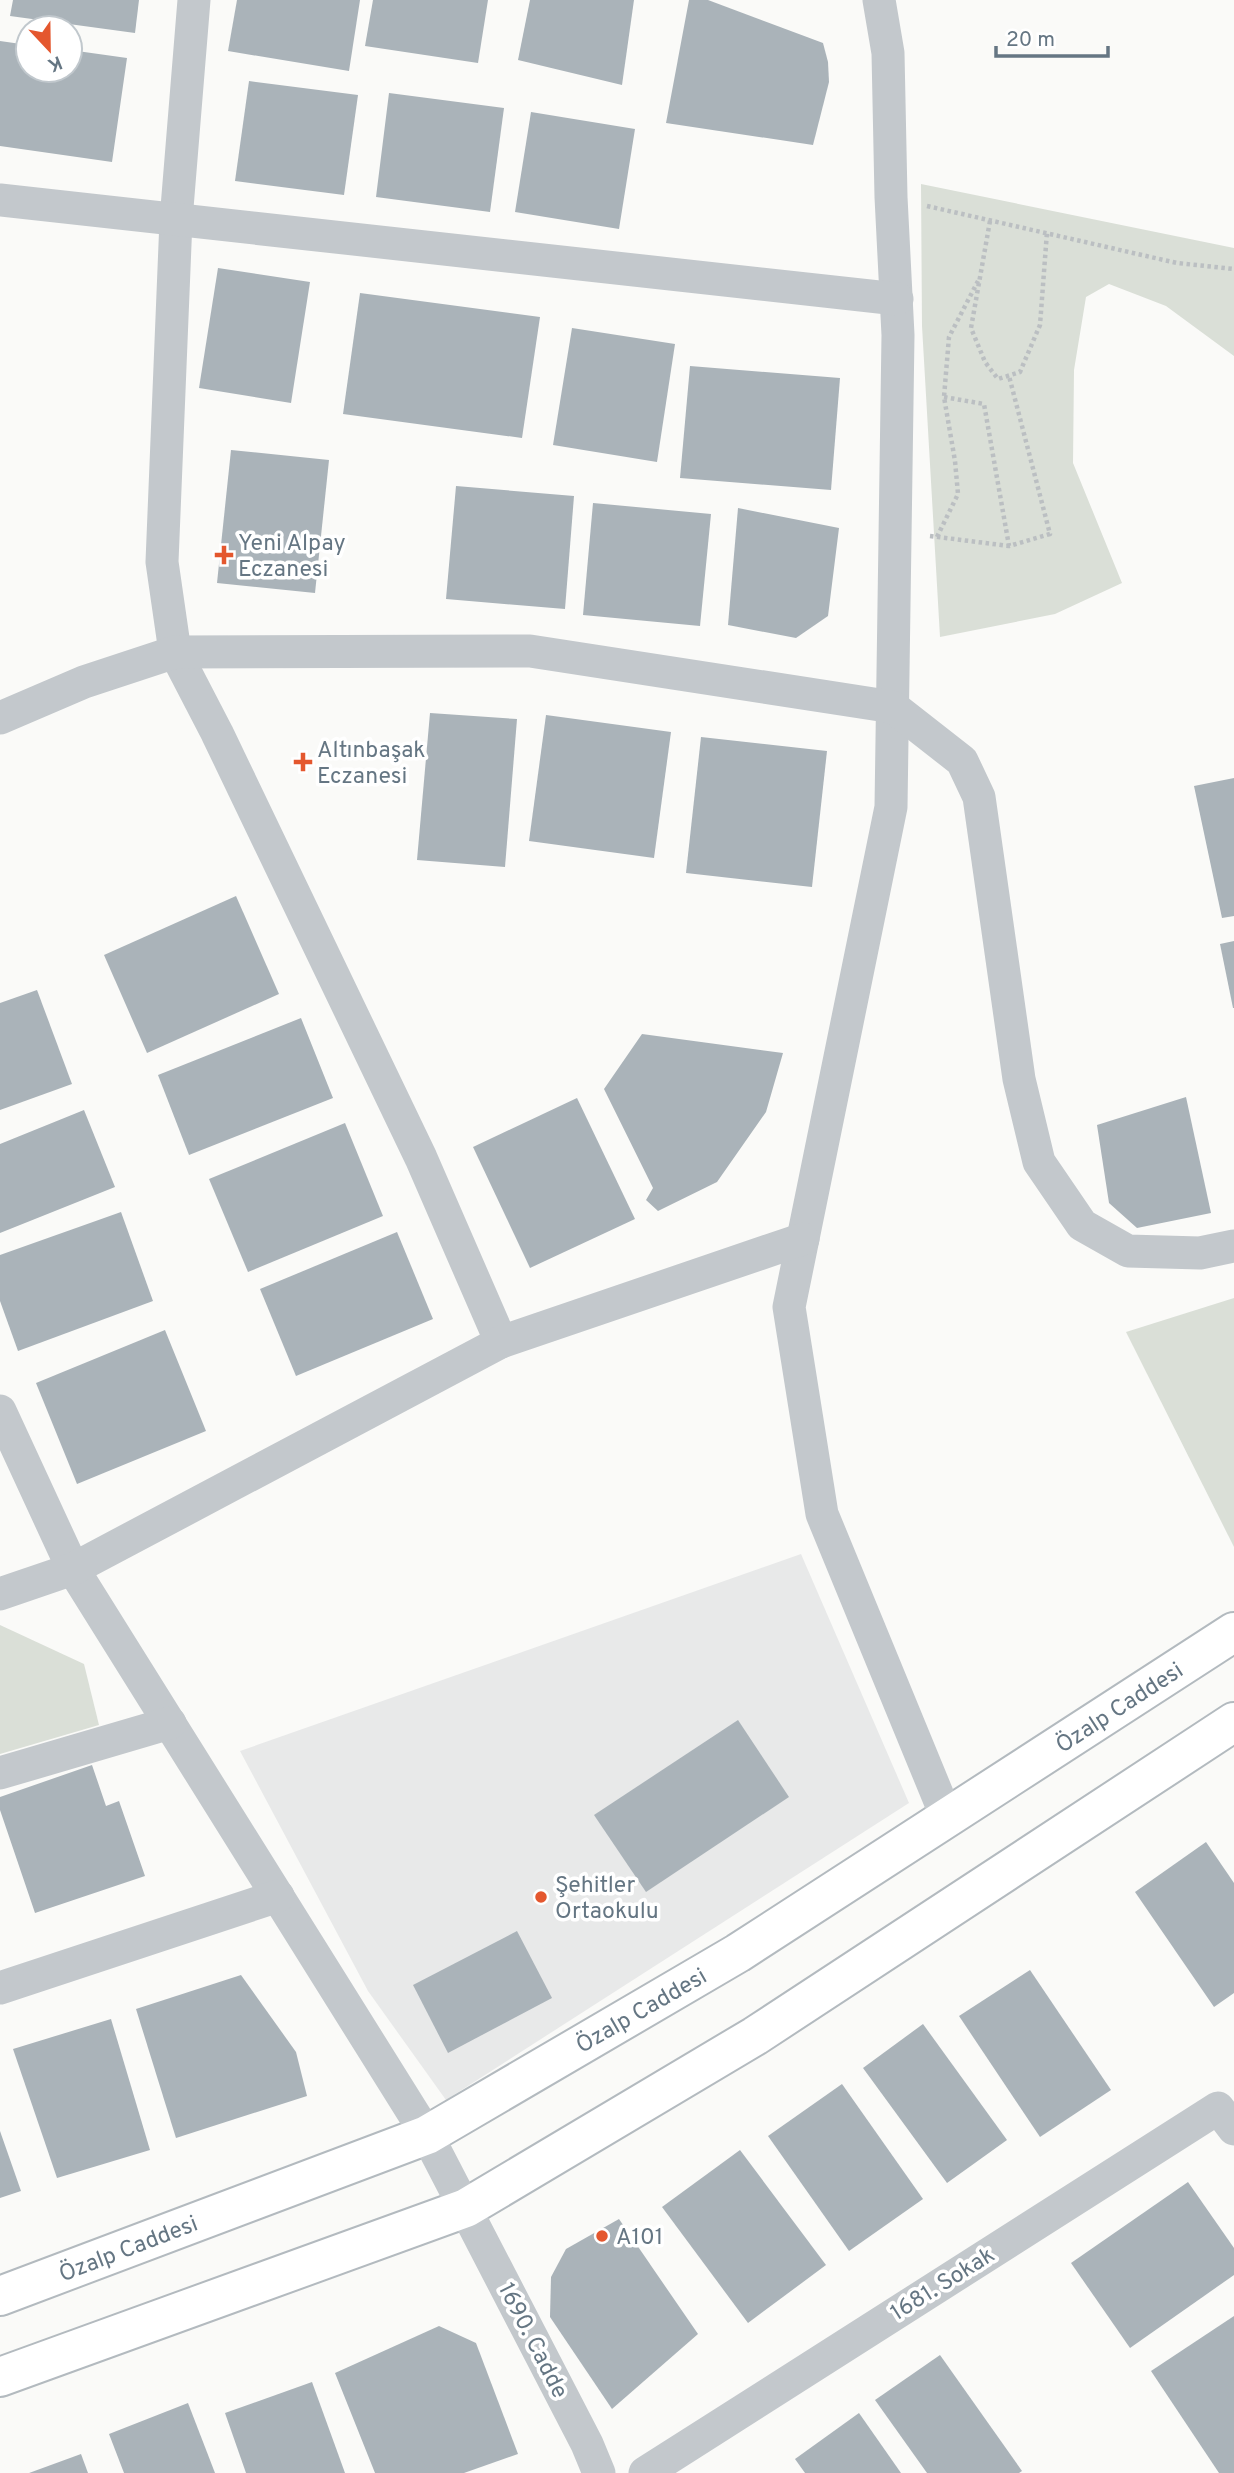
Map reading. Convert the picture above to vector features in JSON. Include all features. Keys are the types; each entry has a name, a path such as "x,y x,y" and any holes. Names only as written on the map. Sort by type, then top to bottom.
{"main road":[{"name":"Özalp Caddesi","path":"0,2296 427,2135 738,1953 1234,1633"},
{"path":"0,2376 466,2208 755,2036 1234,1722"}],"street":[{"path":"194,0 176,220 162,562 175,652 415,1146 501,1342"},
{"path":"879,0 888,52 891,197 897,299 891,807 789,1307 821,1514 947,1818"},
{"path":"0,200 897,299"},
{"path":"0,718 84,682 175,652 530,651 893,707 962,761 979,797 1019,1079 1039,1162 1082,1224 1128,1251 1200,1253 1234,1246"},
{"path":"0,1594 74,1569 501,1342 803,1240"},
{"name":"1690. Cadde","path":"0,1412 74,1569 427,2135 587,2444 599,2473"},
{"path":"0,1773 170,1723"},
{"path":"0,1988 278,1896"},
{"name":"1681. Sokak","path":"645,2473 1218,2108 1234,2129"}],"path":[{"path":"891,197 1177,263 1234,270"},
{"path":"990,221 971,328 985,362 999,379 1020,372 1040,325 1047,232"},
{"path":"937,537 958,494 944,397 949,337 980,277"},
{"path":"895,532 1009,545 1050,534 1009,376"},
{"path":"944,397 984,404 1009,545"}],"shaded area":[{"path":"921,184 1234,248 1234,356 1166,306 1109,284 1086,297 1074,370 1073,463 1122,583 1055,614 940,637 922,326"},
{"path":"1234,1298 1234,1547 1126,1332"},
{"name":"Şehitler Ortaokulu","path":"801,1554 909,1803 446,2100 368,1991 240,1751"},
{"path":"0,1625 84,1664 99,1725 0,1754"}],"building":[{"path":"13,0 139,0 135,33 84,26 84,14 10,16"},
{"path":"237,0 360,0 349,71 228,51"},
{"path":"373,0 488,0 478,63 365,46"},
{"path":"530,0 634,0 622,85 518,60"},
{"path":"689,0 708,0 823,43 829,82 813,145 666,123"},
{"path":"0,41 14,43 14,84 84,84 84,52 127,58 112,162 0,146"},
{"path":"249,81 358,95 344,195 235,181"},
{"path":"389,93 504,108 490,212 376,197"},
{"path":"531,112 635,129 619,229 515,212"},
{"path":"218,268 310,282 291,403 199,388"},
{"path":"360,293 540,317 522,438 343,414"},
{"path":"572,328 675,344 657,462 553,445"},
{"path":"690,366 840,378 831,490 680,478"},
{"path":"231,450 329,460 315,593 217,583"},
{"path":"456,486 574,496 565,609 446,599"},
{"path":"593,503 711,514 700,626 583,615"},
{"path":"738,508 839,528 828,616 796,638 728,625"},
{"path":"430,713 517,719 505,867 417,860"},
{"path":"546,715 671,732 654,858 529,841"},
{"path":"701,737 827,751 812,887 686,873"},
{"path":"1234,778 1234,916 1222,918 1194,786"},
{"path":"236,896 279,994 147,1053 104,955"},
{"path":"1234,941 1234,1008 1233,1008 1220,944"},
{"path":"37,990 72,1084 0,1110 0,1003"},
{"path":"301,1018 333,1098 189,1155 158,1075"},
{"path":"642,1034 783,1053 766,1112 717,1182 658,1211 646,1200 653,1188 604,1089"},
{"path":"1186,1097 1211,1213 1137,1228 1109,1203 1097,1125"},
{"path":"577,1098 635,1219 530,1268 473,1147"},
{"path":"84,1110 115,1187 0,1233 0,1144"},
{"path":"345,1123 383,1216 248,1272 209,1179"},
{"path":"121,1212 153,1301 18,1351 0,1301 0,1255"},
{"path":"397,1232 433,1319 296,1376 260,1289"},
{"path":"165,1330 206,1431 77,1484 36,1383"},
{"path":"738,1720 789,1797 646,1892 594,1815"},
{"path":"92,1765 106,1806 119,1801 145,1876 35,1913 0,1810 0,1797"},
{"path":"1206,1842 1234,1883 1234,1993 1214,2007 1135,1892"},
{"path":"517,1931 552,1998 448,2053 413,1985"},
{"path":"1030,1970 1111,2090 1040,2137 959,2016"},
{"path":"241,1975 296,2052 307,2096 176,2138 136,2009"},
{"path":"111,2019 150,2150 57,2178 13,2049"},
{"path":"923,2024 1007,2140 947,2183 863,2068"},
{"path":"842,2084 923,2199 849,2251 768,2136"},
{"path":"0,2131 21,2191 0,2198"},
{"path":"740,2150 826,2265 748,2323 662,2207"},
{"path":"1188,2182 1234,2248 1234,2275 1130,2348 1071,2263"},
{"path":"619,2219 698,2334 612,2409 550,2317 551,2277 566,2249"},
{"path":"1234,2316 1234,2473 1219,2473 1151,2371"},
{"path":"439,2326 476,2343 518,2454 464,2473 375,2473 335,2373"},
{"path":"940,2355 1022,2471 927,2473 875,2400"},
{"path":"312,2382 345,2473 246,2473 225,2413"},
{"path":"188,2403 215,2473 124,2473 109,2434"},
{"path":"859,2413 901,2473 805,2473 795,2459"},
{"path":"81,2454 88,2473 29,2473"}],"place":[{"name":"Yeni Alpay Eczanesi","path":"224,555"},
{"name":"Altınbaşak Eczanesi","path":"303,762"},
{"name":"Şehitler Ortaokulu","path":"541,1897"},
{"name":"A101","path":"602,2236"}]}
